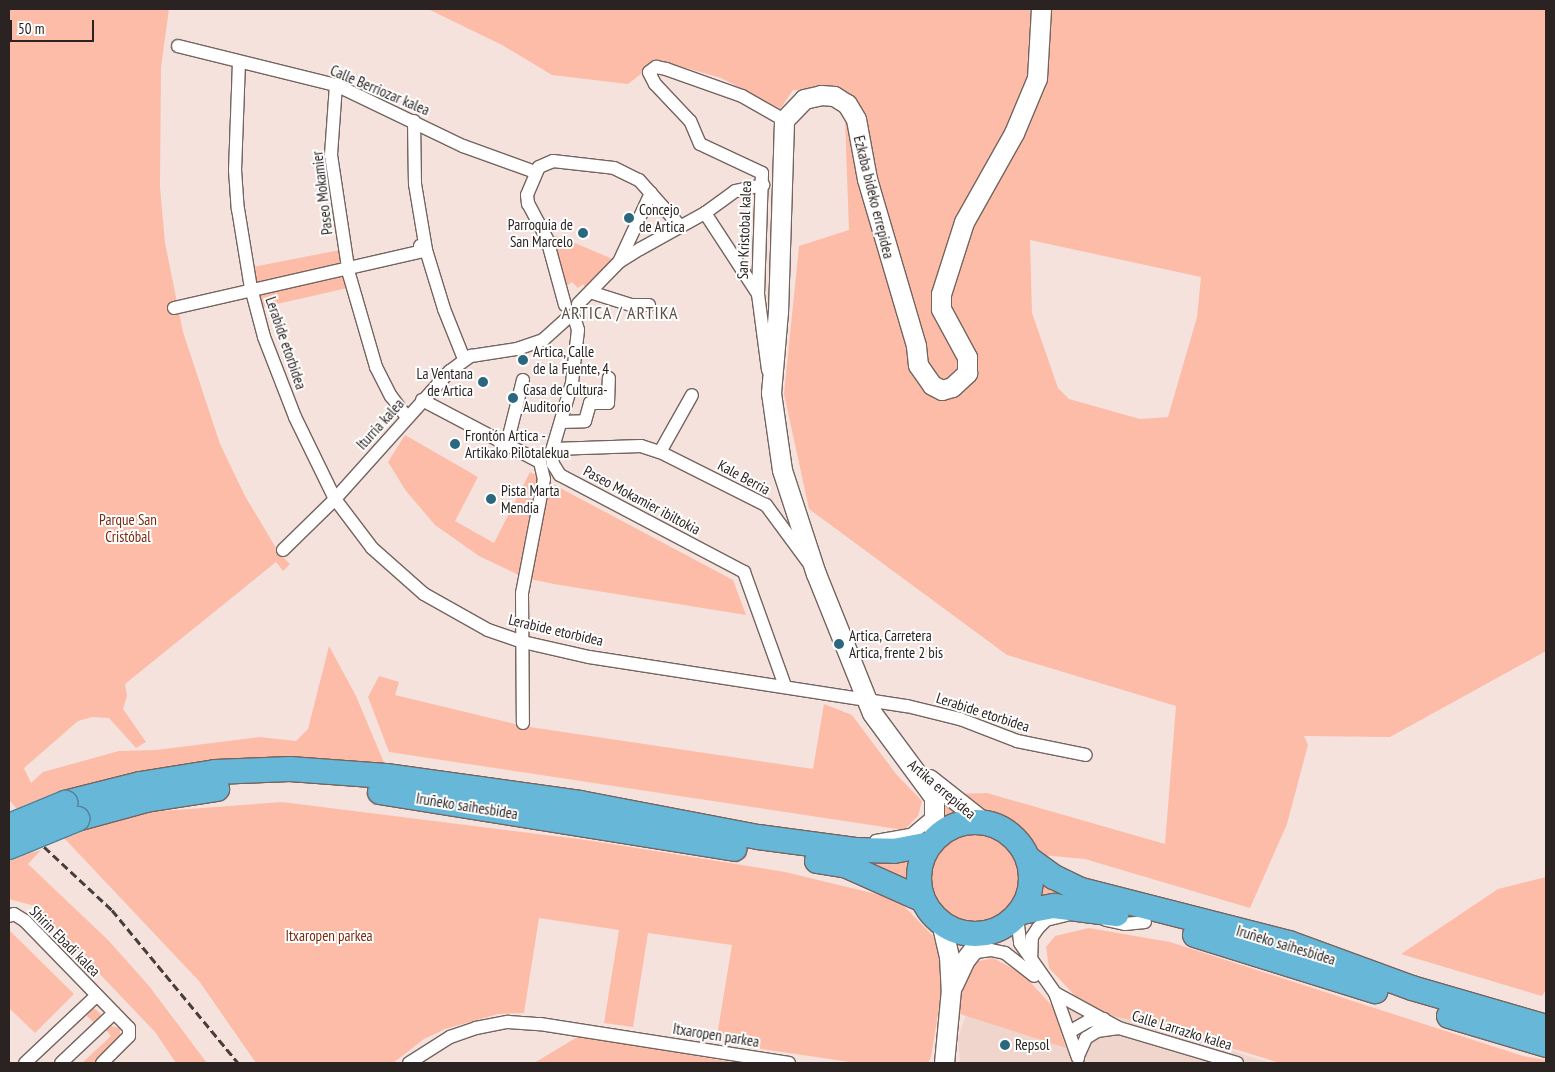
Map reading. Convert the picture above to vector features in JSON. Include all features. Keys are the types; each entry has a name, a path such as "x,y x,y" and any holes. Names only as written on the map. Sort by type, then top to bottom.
{"highway":[{"name":"Iruñeko saihesbidea","path":"9,847 71,811 140,784 206,774 290,769 386,776 580,803 758,837 832,847 894,851 932,841"},
{"name":"Iruñeko saihesbidea","path":"9,826 71,811 215,789 290,786 384,792 847,866 924,900"},
{"path":"984,823 1012,836 1029,859 1030,894 1020,914 1004,927 986,934 955,930 941,922 924,900 919,881 921,862 932,841 958,824 984,823"},
{"name":"Iruñeko saihesbidea","path":"1029,859 1054,876 1081,890 1289,943 1412,988 1546,1027"},
{"name":"Iruñeko saihesbidea","path":"1020,914 1054,906 1098,909 1297,964 1493,1031 1546,1045"}],"street":[{"name":"Ezkaba bideko errepidea","path":"784,120 804,99 821,95 834,96 847,104 856,119 867,179 916,346 918,365 932,385 942,390 952,388 967,373 967,357 944,317 940,294 964,222 1014,133 1037,78 1041,9"},
{"name":"Calle Berriozar kalea","path":"178,46 336,85 463,146 535,172"},
{"name":"Lerabide etorbidea","path":"240,62 235,170 238,208 251,288 264,337 294,417 336,499 372,548 424,594 488,630 523,642 589,657 868,700 960,719 1017,741 1086,755"},
{"name":"San Kristobal kalea","path":"771,382 758,294 762,174 753,167 700,144 690,121 655,84 649,72 656,67 666,69 742,96 784,120"},
{"name":"Paseo Mokamier","path":"336,85 331,156 348,267 359,317 376,367 391,396 407,417"},
{"path":"784,120 778,312 771,382 782,470 816,574"},
{"path":"414,121 415,184 425,245 444,309 464,359 533,344 551,334 570,319 581,314 578,304"},
{"path":"570,319 562,312 565,305 547,239 528,204 527,195 535,172 553,161 614,168 638,180 680,226"},
{"path":"578,304 619,262 705,213 735,191 763,185"},
{"path":"619,262 651,193"},
{"name":"San Kristobal kalea","path":"705,213 758,294"},
{"path":"174,308 251,288 422,251 420,246 425,245"},
{"path":"590,292 631,305 649,305"},
{"path":"565,305 572,302 578,304"},
{"name":"Paseo Mokamier ibiltokia","path":"570,319 578,330 572,383 553,449 553,464 560,475 744,572 785,686"},
{"name":"Iturria kalea","path":"283,550 336,499 422,400 464,359"},
{"path":"561,422 585,421 590,403 608,403 609,378"},
{"path":"507,444 523,380"},
{"path":"660,452 692,394"},
{"path":"422,400 540,462 544,479 522,593 523,723"},
{"name":"Kale Berria","path":"553,449 641,446 660,452 766,506 816,574"},
{"name":"Artika errepidea","path":"816,574 881,728 930,790 936,816 932,841"},
{"name":"Artika errepidea","path":"901,754 953,801 984,823"},
{"name":"Iruñeko saihesbidea","path":"832,847 849,841 870,842 911,835 936,816"},
{"name":"Shirin Ebadi kalea","path":"9,916 14,914 25,921 129,1028 129,1036 102,1063"},
{"path":"1020,914 1020,943 1031,962 1055,993 1071,1031 1079,1060"},
{"path":"1031,962 1032,937 1046,920 1068,915 1124,924 1145,922"},
{"path":"941,922 949,956 951,989 944,1063"},
{"path":"951,989 969,953 986,934"},
{"path":"969,953 992,950 1005,953 1031,972 1065,1015"},
{"name":"Calle Larrazko kalea","path":"1055,993 1118,1028 1237,1063"},
{"path":"25,1063 96,996"},
{"path":"61,1063 114,1013"},
{"path":"1071,1031 1088,1021 1104,1019"},
{"name":"Itxaropen parkea","path":"409,1063 450,1037 476,1028 508,1022 540,1024 789,1063"},
{"name":"Calle Larrazko kalea","path":"1079,1060 1086,1038 1097,1031 1118,1028"}],"shaded area":[{"path":"1055,993 1270,1063 960,1063 958,1038 966,1015 1066,1048"}],"green space":[{"name":"Parque San Cristóbal","path":"9,9 169,9 161,67 160,187 165,243 183,332 220,444 245,496 279,553 290,564 283,571 276,562 125,684 127,696 123,709 146,742 136,748 109,718 92,717 78,721 24,768 31,783 43,772 119,751 156,750 259,737 296,741 308,729 329,646 356,696 385,765 360,763 18,810 9,800"},
{"path":"428,9 1546,9 1546,651 1390,737 1304,736 1308,745 1287,824 1250,908 1085,859 1042,855 1017,822 975,808 957,794 987,793 1165,844 1176,706 1007,655 809,509 784,394 799,246 849,230 844,93 793,90 780,109 721,78 659,60 628,84 552,75 502,45","holes":["1030,240 1201,277 1197,317 1168,417 1140,419 1069,399 1058,388 1032,313"]},
{"path":"554,236 615,260 587,290 583,284 578,288 572,282 565,287"},
{"path":"345,249 352,287 255,309 253,267"},
{"path":"405,435 478,477 455,521 494,543 530,472 733,580 746,615 525,578 479,556 435,525 406,491 388,462"},
{"path":"379,676 399,682 395,695 523,726 813,769 824,704 852,715 896,774 922,801 918,816 904,830 389,752 368,697"},
{"path":"940,797 961,813 942,821"},
{"name":"Itxaropen parkea","path":"282,802 586,840 785,872 897,899 933,936 945,971 931,1057 928,1063 856,1063 716,1042 732,945 648,933 633,1027 604,1023 619,930 539,918 524,1013 498,1014 445,1029 424,1039 393,1063 256,1063 199,981 64,838 136,813"},
{"path":"975,834 992,838 1007,847 1016,862 1020,879 1016,896 1007,911 992,920 975,924 958,920 943,911 934,896 930,879 934,862 943,847 958,838"},
{"path":"41,850 28,864 109,941 149,986 207,1063 176,1063 155,1032 35,906 9,899 9,858"},
{"path":"912,856 908,871 910,885 851,860"},
{"path":"1546,877 1546,990 1542,996 1401,954 1498,889"},
{"path":"1041,879 1086,901 1038,902"},
{"path":"1089,928 1170,942 1523,1056 1546,1060 1546,1063 1280,1063 1159,1026 1113,1016 1078,999 1049,968 1046,947 1055,936"},
{"path":"9,930 74,994 35,1033 9,1008"},
{"path":"993,958 1023,974 1053,1007 1066,1048 957,1013 962,987 975,962"},
{"path":"89,1009 95,1009 101,1014 96,1025 84,1013"},
{"path":"111,1026 120,1028 120,1039 95,1063 82,1063 111,1036 106,1030"},
{"path":"579,1036 737,1063 534,1063"}],"railway":[{"path":"9,814 112,910 238,1063"}],"place":[{"name":"Concejo de Artica","path":"629,218"},
{"name":"Parroquia de San Marcelo","path":"583,233"},
{"name":"Artica, Calle de la Fuente, 4","path":"523,360"},
{"name":"La Ventana de Artica","path":"483,382"},
{"name":"Casa de Cultura- Auditorio","path":"513,398"},
{"name":"Frontón Artica - Artikako Pilotalekua","path":"455,444"},
{"name":"Pista Marta Mendia","path":"491,499"},
{"name":"Artica, Carretera Artica, frente 2 bis","path":"839,644"},
{"name":"Repsol","path":"1005,1045"}],"district":[{"name":"ARTICA / ARTIKA","path":"620,313"}]}
